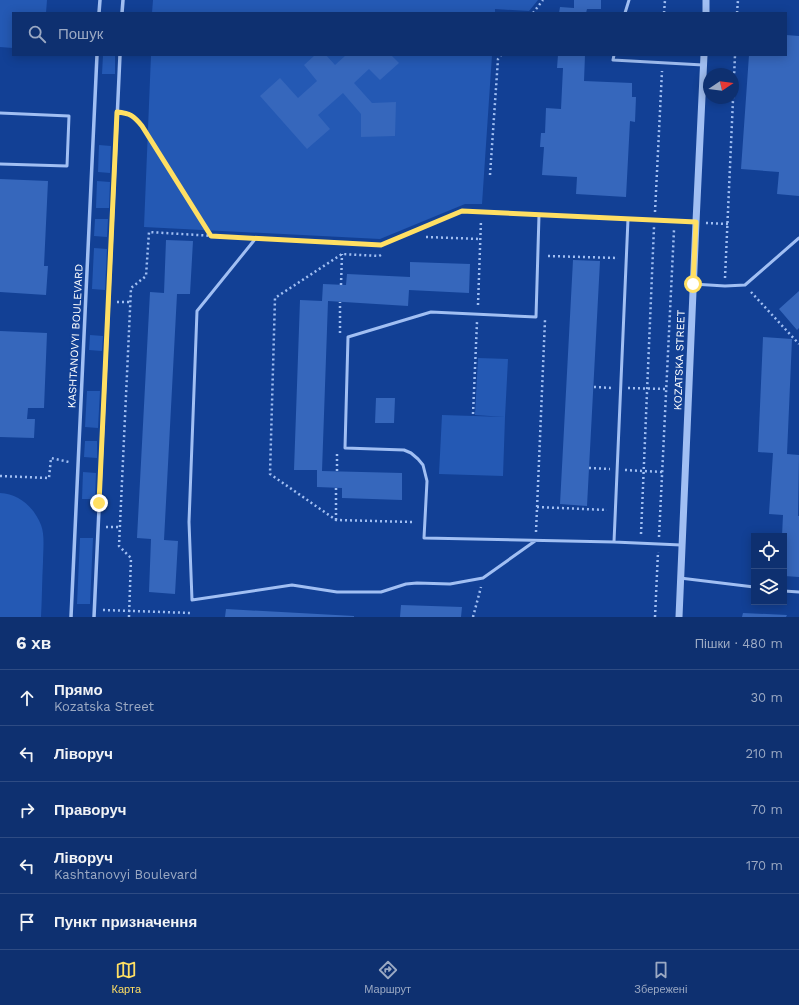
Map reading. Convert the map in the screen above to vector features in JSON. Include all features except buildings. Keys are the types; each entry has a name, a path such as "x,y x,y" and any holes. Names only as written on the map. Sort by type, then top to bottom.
{"street":[{"path":"99,12 100,0"},
{"path":"122,0 122,12"},
{"path":"706,0 706,12"},
{"name":"KASHTANOVYI BOULEVARD","path":"72,617 97,56"},
{"path":"94,617 120,56"},
{"name":"KOZATSKA STREET","path":"679,617 704,56"}],"lane":[{"path":"625,12 629,0"},
{"path":"614,56 613,60 703,65"},
{"path":"0,113 69,116 67,166 0,164"},
{"path":"535,541 483,578 450,584 406,584 381,592 337,592 292,585 192,600 189,522 197,310 256,238 381,245 462,211 696,222"},
{"path":"539,214 536,316 431,312 348,337 345,448 404,450 411,453 418,459 423,465 427,481 424,538 682,545"},
{"path":"614,542 628,219"},
{"path":"693,284 725,286 745,285 799,238"},
{"path":"680,578 751,587"},
{"path":"787,591 799,592"}],"path":[{"path":"534,12 543,0"},
{"path":"664,12 665,0"},
{"path":"737,12 738,0"},
{"path":"490,175 498,59 500,56"},
{"path":"725,286 736,56"},
{"path":"640,543 662,62"},
{"path":"117,112 126,112 142,126 211,236"},
{"path":"655,617 674,221"},
{"path":"696,222 728,224"},
{"path":"129,617 131,558 118,546 131,288 146,276 149,232 256,238"},
{"path":"424,237 480,239"},
{"path":"386,253 379,256 342,254 275,298 270,474 336,520 414,522"},
{"path":"341,285 342,254"},
{"path":"548,264 548,256 627,258"},
{"path":"745,285 799,344"},
{"path":"535,541 545,319"},
{"path":"0,476 49,478 51,458 78,465"},
{"path":"336,487 336,520"},
{"path":"537,507 616,510"},
{"path":"473,617 483,578"},
{"path":"95,610 191,613"}],"shaded area":[{"path":"0,0 47,0 46,12 12,12 12,48 0,47"},
{"path":"153,0 538,0 529,11 495,9 495,12 152,12"},
{"path":"103,56 115,56 115,74 102,74"},
{"path":"151,56 492,56 482,204 465,204 380,239 144,227"},
{"path":"99,145 111,146 110,173 98,172"},
{"path":"97,181 110,182 109,208 96,208"},
{"path":"95,219 108,219 107,237 94,236"},
{"path":"94,248 107,249 105,290 92,289"},
{"path":"90,335 103,336 102,351 89,350"},
{"path":"478,358 508,359 505,417 475,415"},
{"path":"87,391 100,391 98,428 85,427"},
{"path":"442,415 505,417 503,476 439,474"},
{"path":"85,441 97,441 97,458 84,457"},
{"path":"83,472 96,473 95,499 82,499"},
{"path":"0,493 13,496 25,503 38,518 41,525 44,543 41,617 0,617"},
{"path":"80,538 93,538 90,604 77,604"}],"route":[{"path":"99,503 117,112 126,112 131,115 146,131 211,236 381,245 462,211 696,222 693,284"}]}
